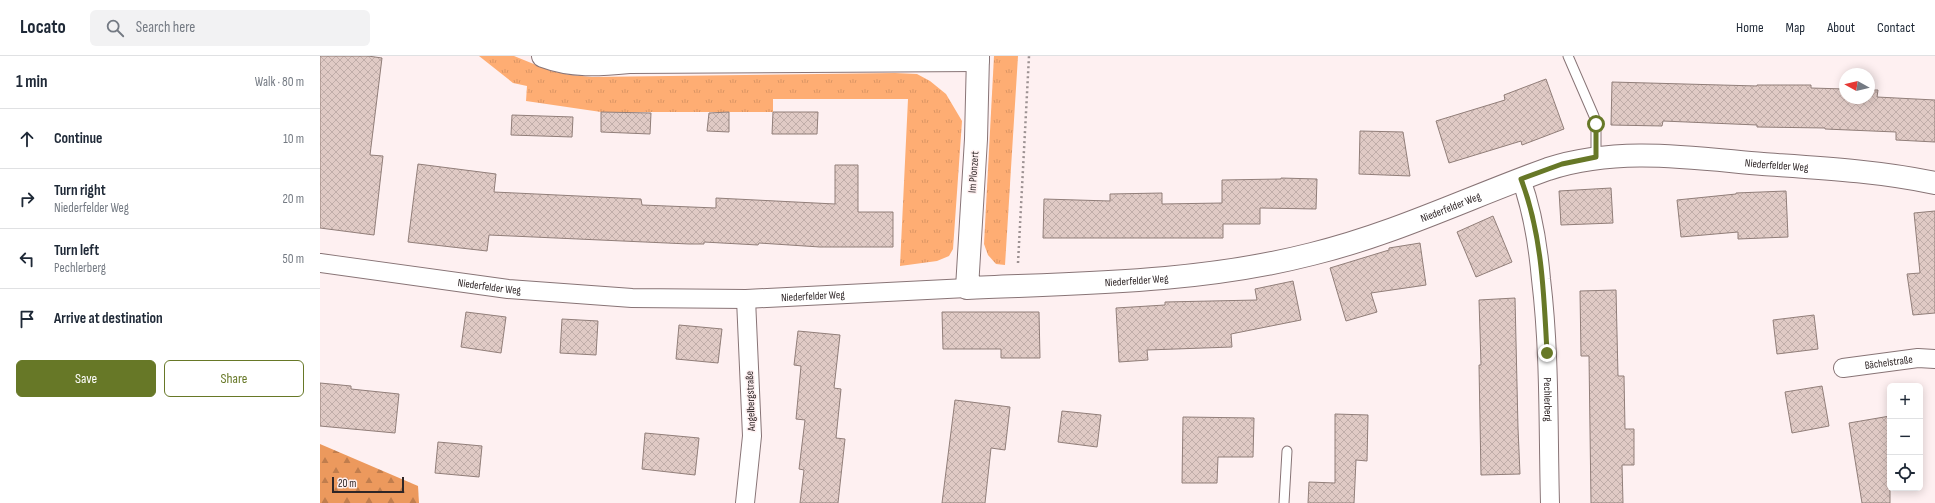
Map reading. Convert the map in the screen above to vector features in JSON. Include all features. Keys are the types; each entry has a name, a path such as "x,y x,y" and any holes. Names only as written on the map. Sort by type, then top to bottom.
{"main road":[{"path":"542,56 568,64 584,66 629,62 978,58"},
{"path":"600,56 629,62"},
{"name":"Im Plonzert","path":"967,288 978,58"},
{"name":"Niederfelder Weg","path":"967,288 1166,278 1235,270 1290,260 1371,237 1562,164 1596,157 1639,155 1683,157 1862,172 1935,183"}],"street":[{"name":"Pechlerberg","path":"1521,179 1534,222 1543,295 1547,353 1550,503"},
{"name":"Niederfelder Weg","path":"320,263 508,289 632,298 746,299 967,288"},
{"name":"Angelbergstraße","path":"745,503 752,436 746,299"},
{"name":"Bächelstraße","path":"1843,368 1918,358 1935,358"}],"lane":[{"path":"1568,56 1594,116 1596,124 1596,157"},
{"path":"1284,503 1286,451"}],"path":[{"path":"1017,286 1029,56"}],"green space":[{"path":"479,56 514,56 551,71 570,75 592,77 895,73 917,74 930,81 946,94 962,121 953,249 949,256 937,261 900,266 908,99 773,99 773,112 601,112 526,101 527,86 513,83"},
{"path":"994,56 1018,56 1005,265 996,264 988,255 984,244"},
{"path":"320,444 418,486 419,503 320,503"}],"building":[{"path":"320,56 368,56 382,58 370,155 383,156 374,235 320,228"},
{"path":"1546,79 1564,129 1522,145 1521,141 1449,163 1436,121 1505,100 1504,95"},
{"path":"1612,82 1757,86 1811,85 1811,88 1839,89 1839,104 1875,104 1875,90 1878,90 1877,97 1935,100 1935,142 1896,140 1896,132 1825,128 1757,127 1757,125 1663,121 1662,126 1611,125"},
{"path":"601,112 651,113 650,134 601,132"},
{"path":"729,112 729,132 707,131 709,113"},
{"path":"773,112 818,112 817,134 772,134"},
{"path":"512,115 573,117 572,137 511,135"},
{"path":"1360,131 1403,132 1410,176 1359,174"},
{"path":"418,164 496,174 494,192 641,199 642,205 716,208 716,198 835,204 835,165 858,165 858,212 893,212 893,247 820,247 759,243 758,245 704,242 704,244 689,244 489,235 487,251 408,242"},
{"path":"1281,178 1317,179 1316,209 1260,208 1260,224 1223,224 1223,238 1043,238 1044,199 1110,201 1110,194 1162,193 1162,204 1222,203 1222,180"},
{"path":"1611,188 1613,223 1561,225 1559,191"},
{"path":"1786,191 1788,237 1738,239 1738,232 1681,237 1677,200 1736,193"},
{"path":"1935,211 1935,313 1913,315 1907,274 1920,273 1914,213"},
{"path":"1493,216 1512,262 1476,277 1457,232"},
{"path":"1420,243 1426,285 1371,293 1377,312 1346,321 1330,268 1389,250 1389,248"},
{"path":"1293,281 1301,320 1231,334 1232,347 1147,350 1148,360 1119,362 1116,308 1165,305 1165,302 1257,300 1255,289"},
{"path":"1616,290 1618,376 1624,376 1625,429 1634,429 1634,465 1622,465 1623,503 1591,503 1589,356 1581,356 1580,291"},
{"path":"1515,298 1520,474 1481,475 1479,365 1481,365 1479,300"},
{"path":"466,312 506,317 501,353 461,347"},
{"path":"942,312 1039,312 1040,358 1001,358 1001,349 943,349"},
{"path":"1814,315 1818,349 1777,354 1773,320"},
{"path":"562,319 598,321 596,355 560,353"},
{"path":"679,325 722,329 718,363 676,359"},
{"path":"798,331 840,335 834,388 841,389 836,438 845,439 838,503 800,503 804,470 799,469 805,420 796,419 801,366 794,365"},
{"path":"320,383 351,386 351,389 399,394 395,433 320,426"},
{"path":"1822,386 1829,426 1792,433 1785,392"},
{"path":"955,400 1010,407 1005,450 991,448 985,503 942,503"},
{"path":"1062,411 1101,415 1097,447 1058,442"},
{"path":"1335,414 1368,415 1367,461 1356,460 1354,503 1308,503 1309,482 1335,483"},
{"path":"1183,417 1254,418 1253,457 1218,457 1217,483 1182,483"},
{"path":"1887,417 1887,491 1890,491 1890,503 1862,503 1849,423"},
{"path":"645,433 699,438 695,475 642,469"},
{"path":"438,442 482,446 479,477 435,473"}],"route":[{"path":"1547,353 1546,324 1537,238 1527,194 1521,179 1562,164 1596,157 1596,124"}]}
